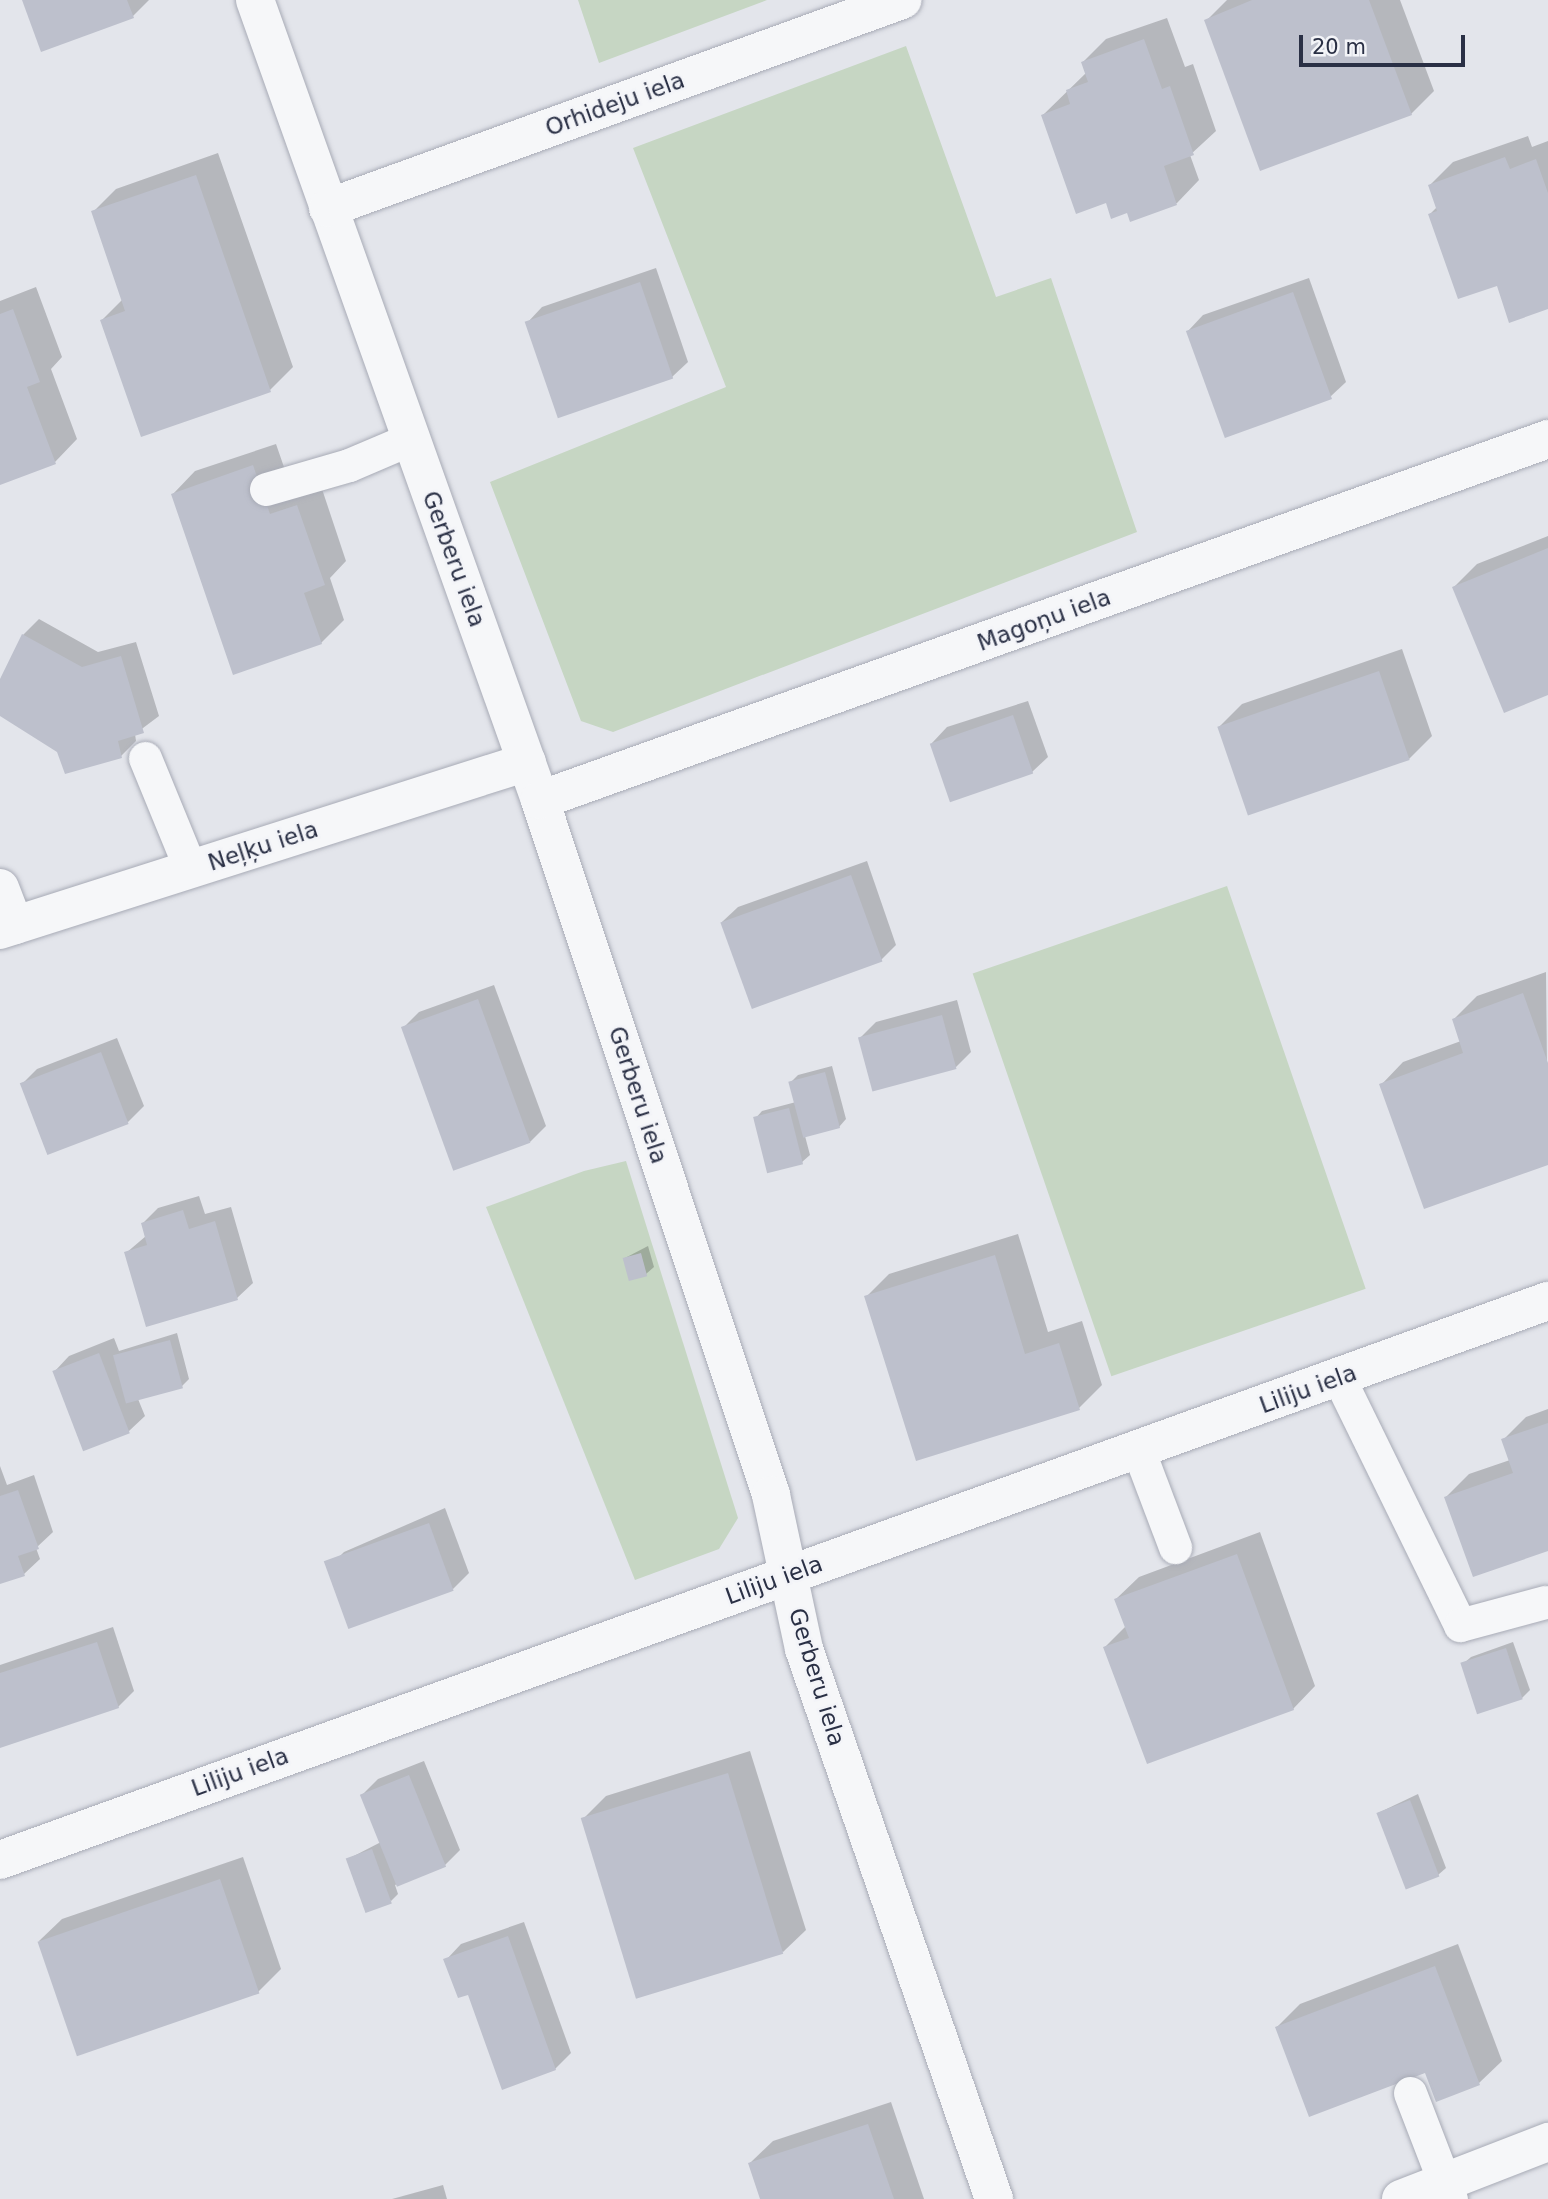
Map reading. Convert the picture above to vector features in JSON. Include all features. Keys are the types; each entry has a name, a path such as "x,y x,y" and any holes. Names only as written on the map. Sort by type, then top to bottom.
{"street":[{"name":"Gerberu iela","path":"255,0 540,800 771,1495 804,1649 994,2199"},
{"name":"Orhideju iela","path":"328,208 902,0"},
{"name":"Magoņu iela","path":"540,800 1548,439"},
{"name":"Neļķu iela","path":"7,928 527,762"},
{"path":"0,888 7,928"},
{"name":"Liliju iela","path":"0,1860 1548,1301"},
{"path":"1401,2199 1447,2191 1548,2142"}],"lane":[{"path":"266,489 349,465 410,439"},
{"path":"145,758 191,870"},
{"path":"1339,1378 1460,1626 1545,1602"},
{"path":"1139,1449 1175,1547"},
{"path":"1410,2093 1447,2191"}],"green space":[{"path":"578,0 767,0 599,63"},
{"path":"906,46 996,297 1051,278 1137,532 613,732 581,721 490,482 726,387 633,148"},
{"path":"1227,886 1366,1289 1111,1376 973,974"},
{"path":"626,1161 738,1518 719,1549 635,1580 486,1207 584,1171"}],"building":[{"path":"22,0 127,0 134,18 41,52"},
{"path":"1252,0 1369,0 1412,115 1260,171 1204,20"},
{"path":"1144,39 1162,89 1170,86 1194,155 1164,166 1177,205 1130,222 1127,213 1111,219 1106,203 1076,214 1041,115 1070,104 1066,90 1088,82 1081,62"},
{"path":"1505,157 1510,169 1536,159 1548,193 1548,309 1509,323 1497,286 1458,299 1428,214 1437,211 1428,185"},
{"path":"196,175 271,392 141,437 100,320 125,311 91,211"},
{"path":"640,282 673,378 558,418 525,322"},
{"path":"1293,292 1332,399 1225,438 1186,331"},
{"path":"13,309 40,382 27,387 56,464 0,485 0,314"},
{"path":"253,465 270,514 297,505 325,585 304,593 322,644 233,675 171,494"},
{"path":"1548,548 1548,695 1504,713 1452,587"},
{"path":"22,634 82,667 121,656 144,733 118,741 122,758 65,774 57,752 0,716 0,679"},
{"path":"1379,671 1410,760 1248,816 1217,727"},
{"path":"1013,715 1033,774 950,802 930,744"},
{"path":"851,875 882,961 752,1009 720,923"},
{"path":"1523,993 1548,1063 1548,1165 1424,1209 1379,1084 1463,1053 1452,1019"},
{"path":"478,999 530,1143 453,1171 401,1027"},
{"path":"942,1015 956,1069 872,1092 858,1038"},
{"path":"101,1052 129,1124 47,1155 20,1083"},
{"path":"825,1072 840,1128 803,1138 788,1082"},
{"path":"789,1108 803,1164 767,1173 753,1117"},
{"path":"183,1210 189,1229 215,1221 238,1300 146,1327 124,1252 147,1245 141,1223"},
{"path":"641,1253 647,1276 629,1281 623,1258"},
{"path":"995,1255 1025,1354 1059,1343 1080,1410 916,1461 864,1296"},
{"path":"170,1340 183,1388 126,1404 113,1355"},
{"path":"99,1353 130,1433 83,1451 52,1371"},
{"path":"1548,1423 1548,1551 1473,1577 1444,1497 1513,1473 1501,1439"},
{"path":"18,1490 39,1549 18,1556 25,1576 0,1584 0,1496"},
{"path":"429,1523 454,1591 348,1629 324,1561"},
{"path":"1237,1554 1294,1710 1147,1764 1103,1647 1129,1638 1114,1599"},
{"path":"97,1642 119,1708 0,1748 0,1673"},
{"path":"1506,1648 1523,1699 1477,1714 1460,1663"},
{"path":"728,1773 783,1954 636,1999 581,1818"},
{"path":"409,1775 446,1867 397,1887 360,1795"},
{"path":"1410,1800 1439,1877 1406,1889 1376,1813"},
{"path":"372,1849 392,1904 366,1913 346,1859"},
{"path":"220,1879 259,1993 77,2056 38,1942"},
{"path":"508,1936 556,2070 502,2090 468,1995 458,1998 443,1959"},
{"path":"1435,1966 1480,2085 1436,2102 1425,2073 1309,2117 1275,2027"},
{"path":"868,2124 894,2199 760,2199 748,2163"}]}
